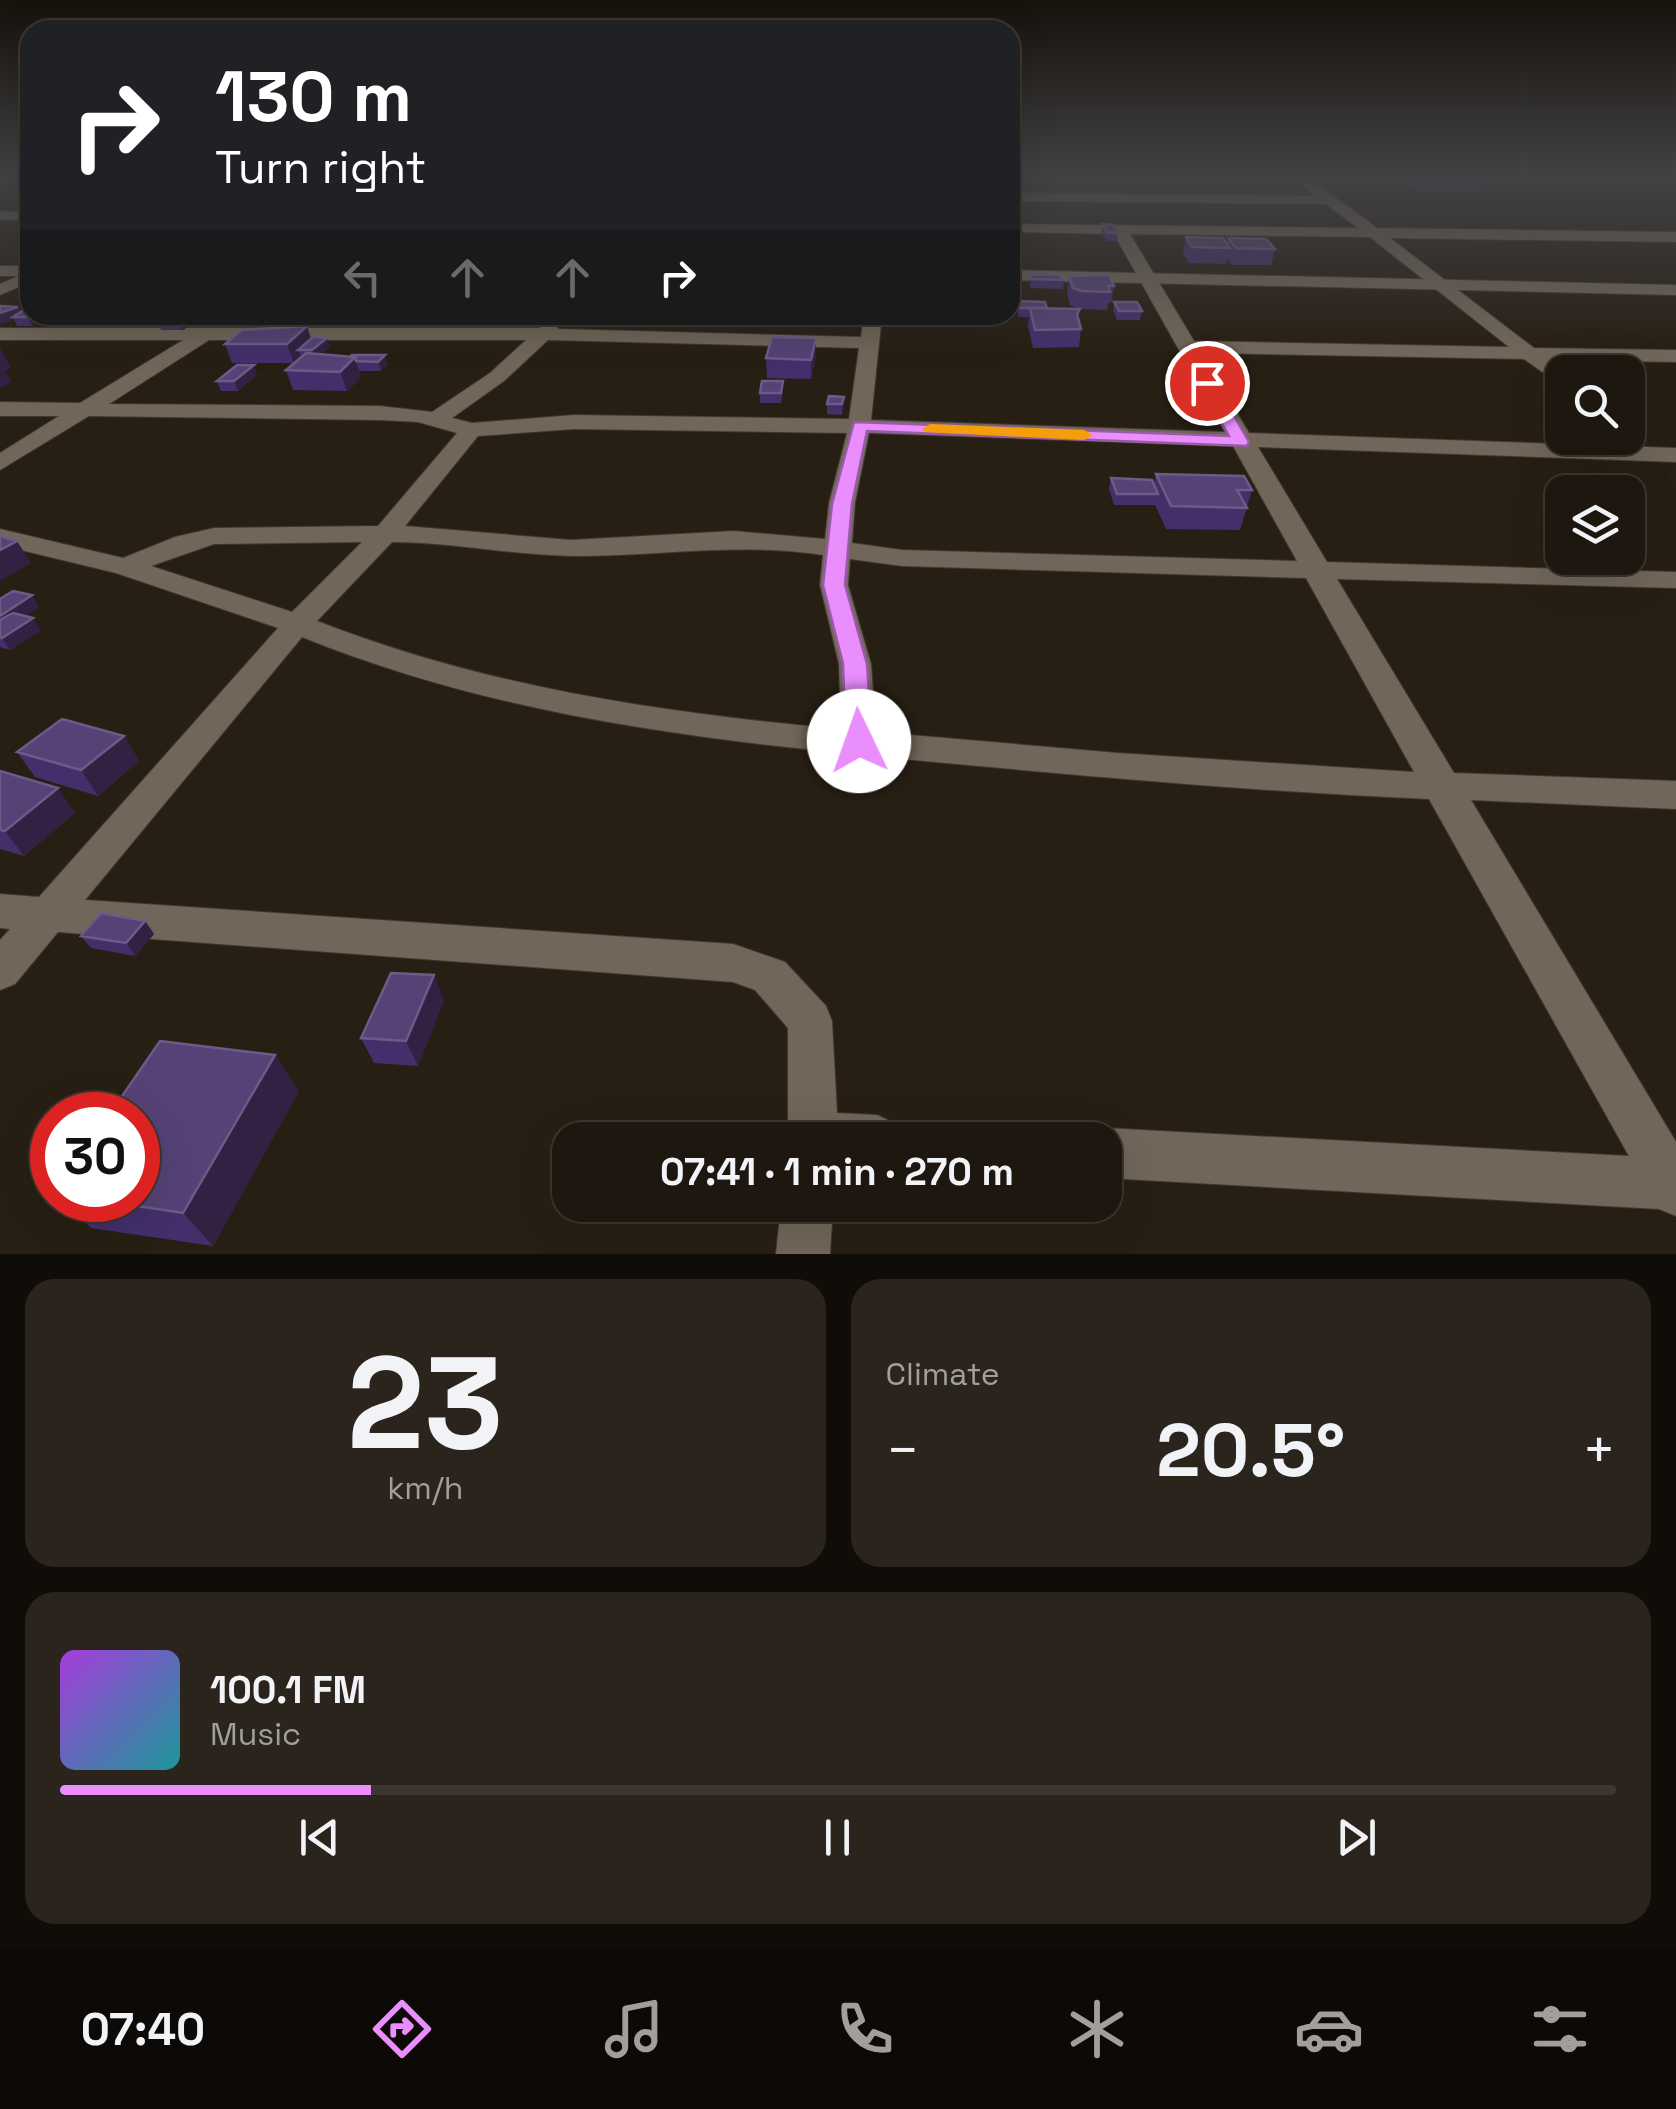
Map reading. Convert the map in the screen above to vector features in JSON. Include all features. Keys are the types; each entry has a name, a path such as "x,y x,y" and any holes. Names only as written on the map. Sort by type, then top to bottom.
{"street":[{"path":"1122,236 1675,1186"},
{"path":"1379,236 1545,367"},
{"path":"1611,236 1676,237"},
{"path":"1656,236 1676,248"},
{"path":"1020,275 1676,290"},
{"path":"0,463 221,325"},
{"path":"436,419 497,377 553,325"},
{"path":"859,741 855,664 834,585 842,504 860,426 872,325"},
{"path":"0,334 544,334 868,343"},
{"path":"1186,347 1676,356"},
{"path":"0,409 380,413 436,419 471,430 574,422 860,426 1671,459"},
{"path":"0,971 297,624 386,533 471,430"},
{"path":"1645,441 1671,459"},
{"path":"125,567 184,543 214,536 386,533 571,548 644,547 734,539 792,542 919,559 1676,580"},
{"path":"0,537 125,567 297,624 365,651 510,694 639,718 1118,766 1676,795"},
{"path":"0,911 733,964 770,976 810,1021 813,1122"},
{"path":"1122,1153 1675,1186"},
{"path":"803,1254 806,1222"}],"building":[{"path":"1186,237 1223,238 1230,248 1192,247"},
{"path":"1228,238 1266,239 1275,249 1236,248"},
{"path":"1030,274 1059,275 1064,280 1031,279"},
{"path":"1109,275 1114,286 1108,286 1110,292 1073,288 1069,276"},
{"path":"1020,301 1045,302 1047,308 1020,308"},
{"path":"1114,302 1137,302 1142,311 1119,311"},
{"path":"0,306 18,307 0,313"},
{"path":"1030,308 1080,309 1077,314 1081,329 1035,330"},
{"path":"307,326 287,344 225,344 242,330"},
{"path":"313,337 327,338 312,350 298,350"},
{"path":"772,337 816,338 811,360 766,358"},
{"path":"306,353 355,357 340,372 286,370"},
{"path":"352,355 385,355 378,362 356,361"},
{"path":"237,365 254,365 234,381 217,381"},
{"path":"762,381 783,381 781,393 760,393"},
{"path":"829,396 844,397 842,404 827,404"},
{"path":"1156,474 1244,476 1252,490 1237,490 1247,508 1171,506"},
{"path":"1111,478 1152,480 1158,494 1117,494"},
{"path":"0,536 17,541 0,550"},
{"path":"13,591 32,595 0,616 0,599"},
{"path":"13,613 33,618 2,638 0,620"},
{"path":"62,719 124,736 81,770 17,752"},
{"path":"0,771 58,788 5,831 0,830"},
{"path":"101,913 145,921 126,943 81,936"},
{"path":"391,973 434,975 406,1041 361,1038"},
{"path":"160,1041 275,1055 183,1213 160,1210 160,1092 125,1092"}],"slow traffic":[{"path":"930,429 1084,435"}],"route":[{"path":"859,741 855,664 834,585 842,504 860,426 1240,442 1207,383"}]}
